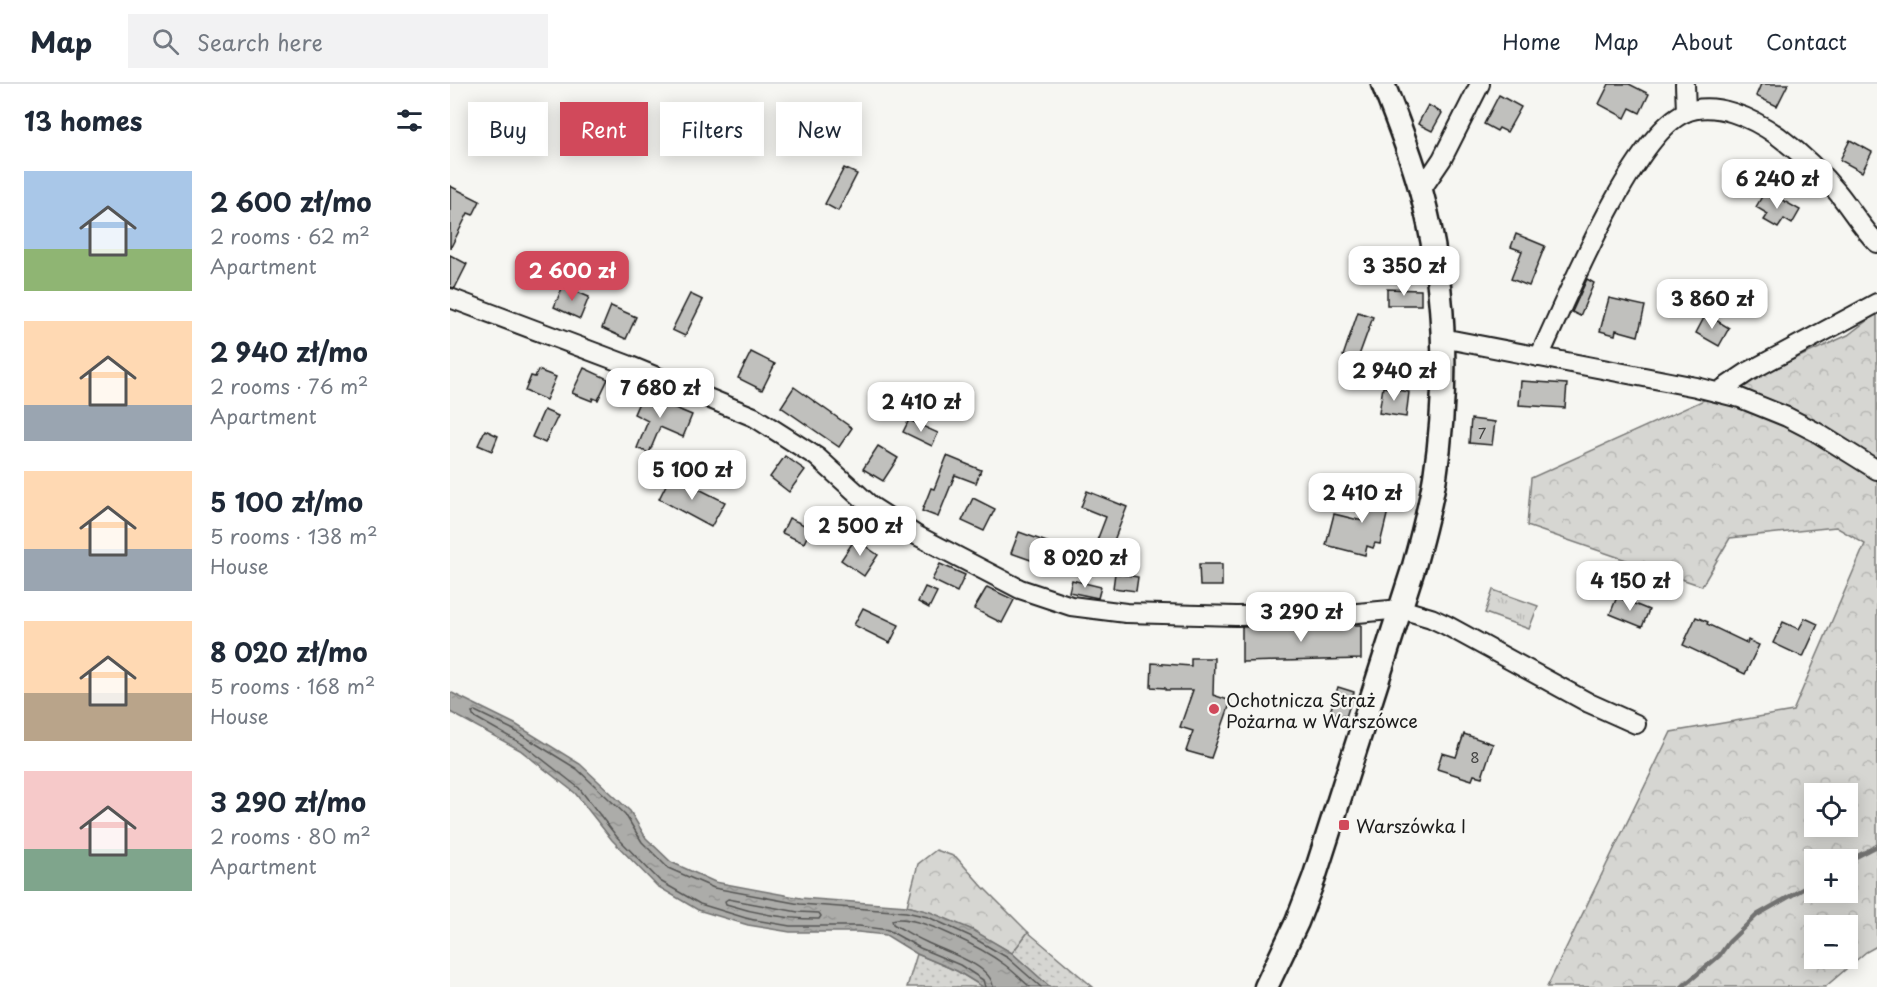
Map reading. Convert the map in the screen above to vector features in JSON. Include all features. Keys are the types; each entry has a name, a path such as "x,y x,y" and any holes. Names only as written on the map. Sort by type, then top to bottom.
{"street":[{"path":"1266,987 1292,933 1314,878 1401,609 1426,522 1435,477 1443,384 1442,338 1435,263 1429,222 1421,190 1383,84"},
{"path":"1421,190 1442,159 1480,84"},
{"path":"1685,84 1686,112"},
{"path":"1539,357 1585,257 1617,196 1653,139 1674,118 1686,112 1698,108 1724,111 1764,127 1778,136 1825,179 1877,243"},
{"path":"450,298 628,364 754,417 817,457 871,507 916,535 1020,589 1071,606 1126,613 1236,616 1336,615 1401,609 1446,625 1589,703 1636,724"},
{"path":"1718,392 1748,372 1877,303"},
{"path":"1442,338 1718,392 1751,402 1787,417 1842,447 1877,470"}],"green space":[{"path":"1877,313 1877,946 1858,959 1858,915 1804,915 1804,969 1846,969 1825,987 1547,987 1671,732 1793,711 1865,544 1836,527 1730,538 1702,586 1527,526 1531,478 1848,335"},
{"path":"1493,590 1538,606 1529,629 1485,613"},
{"path":"936,850 956,857 1028,932 1012,953 961,926 907,906 918,864"},
{"path":"1028,932 1093,987 1050,987 1012,953"},
{"path":"917,954 957,971 983,987 907,987"}],"water":[{"path":"450,692 515,724 580,764 630,811 646,838 671,862 715,882 801,898 907,906 930,912 973,930 1012,953 1050,987 983,987 957,971 917,954 886,935 858,932 790,932 748,925 698,910 657,886 612,840 575,793 520,750 450,712"}],"building":[{"path":"1609,84 1629,84 1649,94 1640,113 1630,108 1625,118 1599,104"},
{"path":"1761,84 1788,84 1777,106 1756,96"},
{"path":"1499,95 1521,107 1507,132 1499,128 1497,131 1484,124"},
{"path":"1428,105 1442,113 1432,131 1418,124"},
{"path":"1850,140 1872,152 1862,172 1840,160"},
{"path":"844,168 857,174 838,211 825,204"},
{"path":"450,186 480,201 473,215 468,213 450,249"},
{"path":"1764,193 1776,200 1777,197 1800,210 1792,224 1784,219 1778,228 1764,220 1768,214 1756,207"},
{"path":"1516,234 1545,246 1529,286 1511,279 1522,251 1511,247"},
{"path":"450,255 467,264 455,288 450,287"},
{"path":"1587,279 1594,283 1580,316 1572,312"},
{"path":"563,286 589,297 580,319 554,307"},
{"path":"1387,289 1421,290 1421,305 1387,305"},
{"path":"690,294 703,300 685,336 672,330"},
{"path":"1609,298 1645,306 1638,336 1616,330 1615,335 1600,331"},
{"path":"611,306 636,317 626,339 602,328"},
{"path":"1358,312 1373,317 1357,361 1343,356"},
{"path":"1706,314 1729,328 1719,346 1696,333"},
{"path":"751,352 775,364 762,390 738,378"},
{"path":"584,368 608,379 598,400 593,398 592,401 572,393"},
{"path":"538,370 556,377 546,400 525,391 531,376 535,377"},
{"path":"1521,381 1567,384 1565,408 1519,405"},
{"path":"794,387 852,428 839,447 781,407"},
{"path":"1383,387 1409,392 1406,417 1379,413"},
{"path":"644,391 670,401 668,405 692,415 683,437 660,427 649,453 637,448 648,421 634,414"},
{"path":"544,410 558,416 545,443 532,437"},
{"path":"1471,419 1495,422 1492,445 1469,443"},
{"path":"909,420 938,433 932,446 903,432"},
{"path":"485,430 498,436 492,451 478,445"},
{"path":"878,446 898,458 883,481 863,469"},
{"path":"785,456 805,470 789,492 770,477"},
{"path":"947,456 981,470 976,483 955,475 938,517 922,511 931,488 934,489"},
{"path":"671,475 725,502 711,527 659,499"},
{"path":"1371,485 1393,490 1380,544 1375,543 1373,548 1367,546 1365,555 1326,545 1334,514 1363,521"},
{"path":"1087,491 1127,507 1108,556 1093,551 1106,517 1081,507"},
{"path":"973,498 995,509 984,531 962,521"},
{"path":"789,518 811,528 804,543 782,533"},
{"path":"1019,532 1066,549 1059,570 1011,553"},
{"path":"855,539 878,555 864,576 841,560"},
{"path":"940,564 965,575 957,592 932,580"},
{"path":"1199,564 1222,564 1222,586 1200,586"},
{"path":"1115,573 1138,577 1136,591 1113,588"},
{"path":"1072,580 1101,587 1098,598 1069,592"},
{"path":"925,587 937,592 929,608 918,602"},
{"path":"987,587 1014,600 1002,623 974,609"},
{"path":"1617,597 1649,610 1642,627 1610,614"},
{"path":"863,608 899,625 890,643 854,625"},
{"path":"1696,617 1747,643 1748,640 1759,645 1745,674 1683,645"},
{"path":"1805,618 1818,624 1803,657 1773,643 1783,622 1799,629"},
{"path":"1361,625 1361,659 1242,662 1242,627"},
{"path":"1191,658 1214,658 1213,695 1231,701 1211,758 1186,751 1193,731 1180,727 1193,690 1165,690 1165,688 1151,687 1152,663 1191,666"},
{"path":"1338,687 1354,692 1346,717 1330,712"},
{"path":"1464,734 1493,744 1482,777 1474,775 1472,780 1437,769 1442,753 1456,757"}],"waterway":[{"path":"1858,856 1877,846"},
{"path":"1682,987 1719,956 1729,942 1757,915 1804,888"}],"place":[{"name":"Ochotnicza Straż Pożarna w Warszówce","path":"1214,709"},
{"name":"Warszówka I","path":"1344,825"}]}
